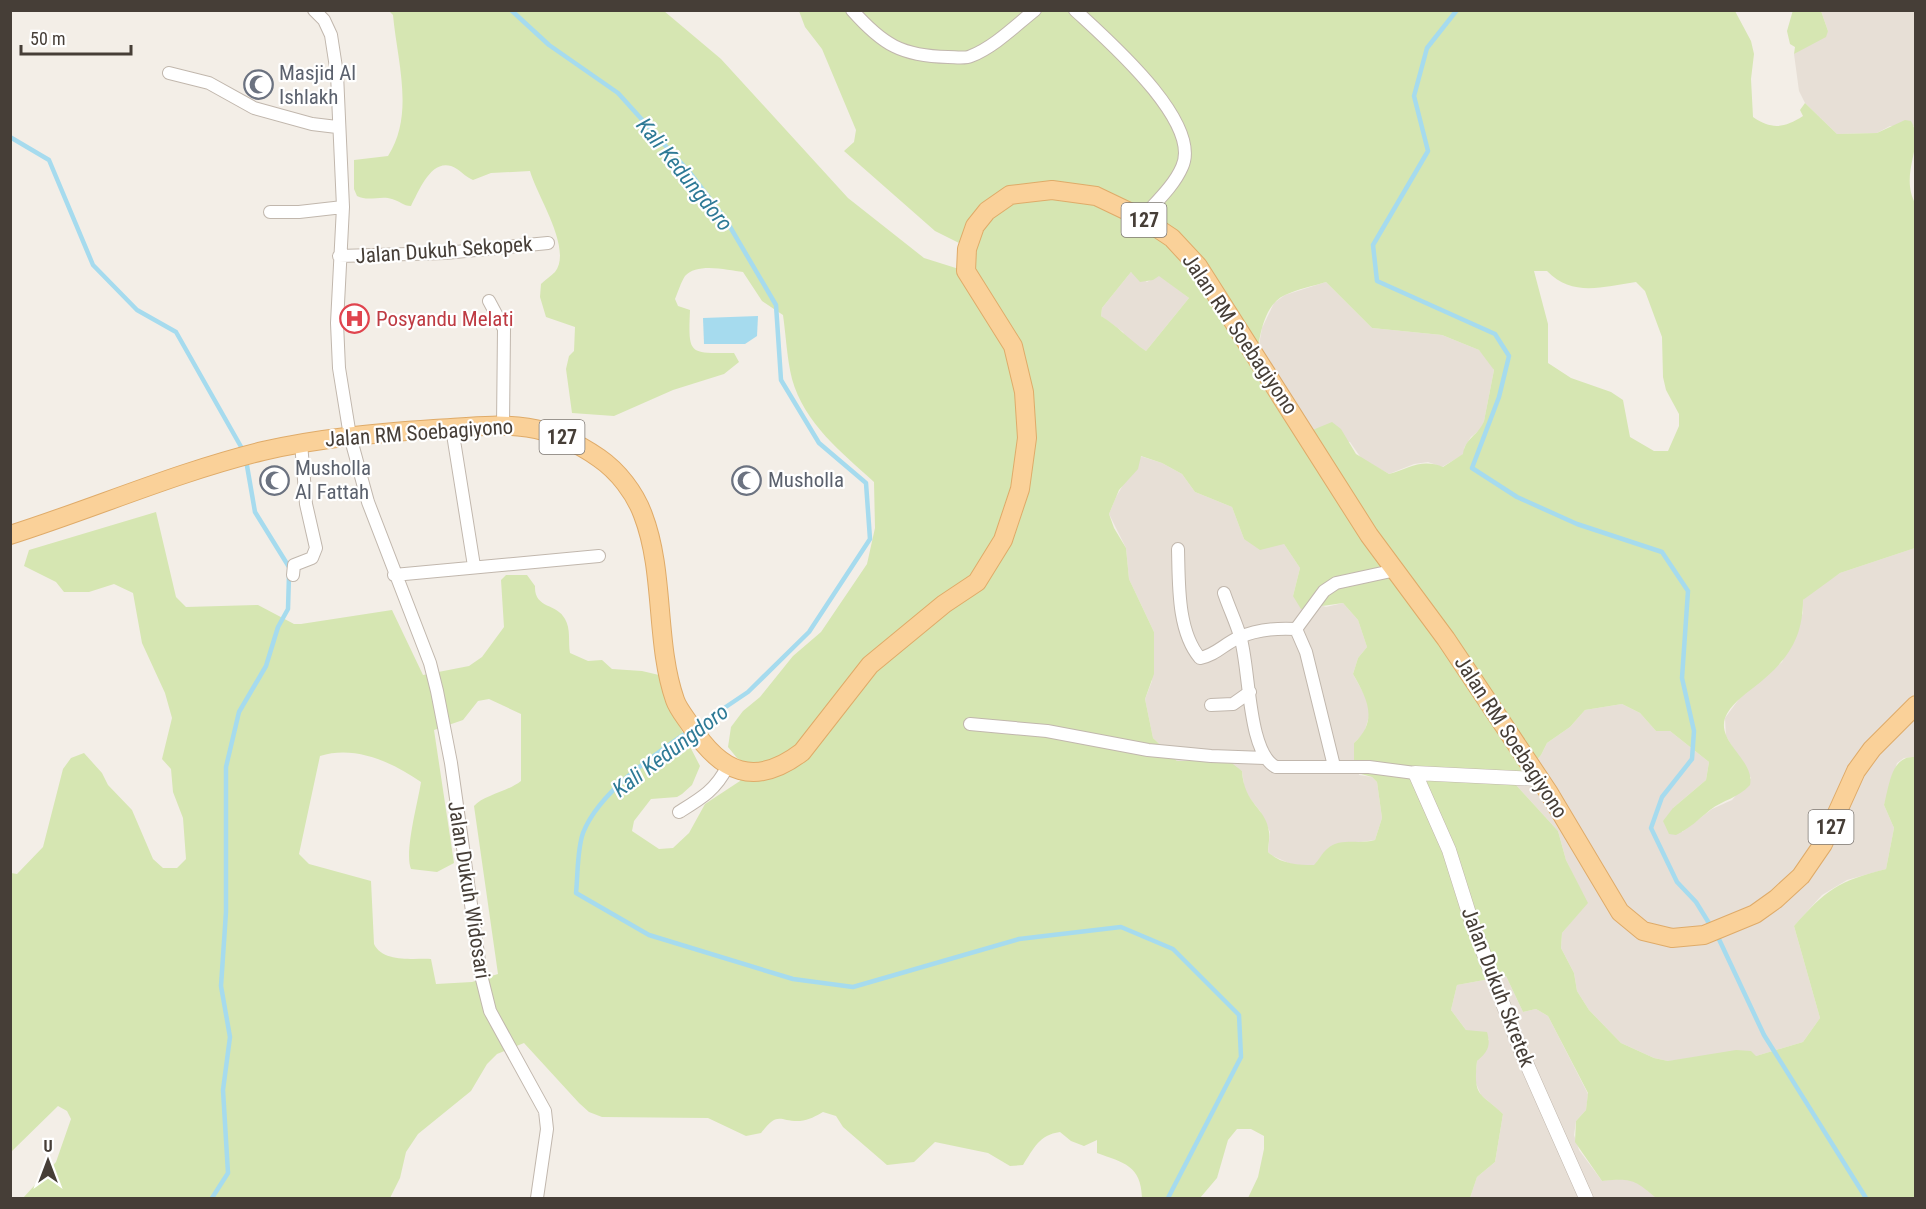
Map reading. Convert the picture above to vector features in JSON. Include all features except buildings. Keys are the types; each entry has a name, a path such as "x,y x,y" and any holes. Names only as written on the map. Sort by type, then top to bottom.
{"main road":[{"name":"Jalan RM Soebagiyono","path":"10,535 232,460 301,443 350,436 503,425 523,425 546,430 569,440 600,459 632,493 643,515 651,543 675,701 700,741 727,767 743,772 761,773 791,761 802,752 870,665 911,630 976,582 1003,540 1020,489 1027,438 1024,393 1013,346 966,271 967,249 975,226 987,211 1010,195 1052,190 1096,196 1142,218 1172,238 1198,266 1369,535 1446,639 1572,829 1620,912 1629,922 1658,936 1672,938 1704,935 1755,914 1801,876 1823,844 1856,771 1872,749 1916,705"}],"street":[{"name":"Jalan Dukuh Sekopek","path":"314,10 324,20 331,35 337,74 343,207 339,256 339,368 350,436"},
{"path":"852,10 865,25 902,51 919,56 969,57 989,46 1035,10"},
{"path":"1075,10 1164,100 1178,123 1184,147 1183,166 1142,218"},
{"path":"169,74 209,83 254,108 312,124 338,128"},
{"path":"270,212 299,212 343,207"},
{"name":"Jalan Dukuh Sekopek","path":"339,256 445,253 548,243"},
{"path":"489,300 504,329 503,425"},
{"path":"452,428 474,566"},
{"name":"Jalan Dukuh Widosari","path":"350,436 368,502 394,575 430,663 437,691 451,763 488,1005 495,1023 533,1086 545,1111 547,1129 537,1198"},
{"path":"293,574 294,565 312,558 316,548 306,504 301,443"},
{"path":"1178,549 1182,608 1195,653 1200,658 1207,657 1241,637 1280,628 1296,629"},
{"path":"394,575 599,556"},
{"path":"1296,629 1324,591 1336,583 1396,570"},
{"path":"1224,593 1241,637 1254,724 1265,758 1276,767 1334,766 1537,779"},
{"path":"1296,629 1306,652 1334,766"},
{"path":"1211,705 1233,704 1250,692"},
{"path":"970,724 1047,731 1148,750 1265,758"},
{"path":"679,812 708,794 720,781 727,767"},
{"name":"Jalan Dukuh Skretek","path":"1415,772 1449,850 1472,923 1521,1051 1586,1198"}],"shaded area":[{"path":"1821,11 1915,11 1915,126 1890,126 1877,133 1837,134 1805,103 1799,91 1794,54 1828,31"},
{"path":"1131,272 1147,282 1159,275 1189,298 1146,351 1126,338 1123,332 1101,316 1102,308"},
{"path":"1326,282 1372,328 1442,335 1479,350 1488,359 1494,370 1484,421 1482,428 1471,437 1464,448 1464,454 1442,467 1428,462 1414,464 1389,474 1361,458 1350,442 1298,437 1255,367 1262,328 1274,303 1285,295"},
{"path":"1140,456 1162,463 1182,474 1195,492 1232,507 1244,539 1284,544 1300,568 1293,596 1326,607 1343,603 1358,620 1367,647 1358,658 1353,674 1366,698 1370,713 1364,733 1354,743 1359,775 1372,777 1377,782 1382,818 1375,840 1353,843 1323,854 1315,865 1293,865 1273,856 1268,852 1270,832 1260,811 1245,792 1242,771 1222,760 1177,761 1153,738 1145,699 1152,681 1154,632 1129,579 1126,548 1109,514 1116,497"},
{"path":"1915,548 1915,757 1904,758 1897,763 1884,805 1894,828 1886,869 1847,880 1822,895 1794,926 1820,1018 1803,1042 1756,1056 1668,1061 1654,1058 1621,1043 1589,1010 1577,991 1574,973 1561,948 1562,933 1587,903 1566,860 1558,831 1516,785 1541,755 1547,743 1570,727 1585,710 1622,704 1640,713 1656,731 1670,731 1709,762 1706,780 1673,808 1682,832 1712,809 1732,800 1751,778 1726,736 1725,718 1742,695 1782,662 1803,613 1803,600 1840,573"},
{"path":"1506,976 1523,1012 1536,1009 1548,1016 1588,1094 1586,1110 1576,1121 1574,1135 1579,1150 1602,1181 1626,1178 1638,1182 1656,1198 1470,1198 1477,1177 1495,1162 1503,1114 1481,1095 1475,1081 1477,1061 1489,1039 1466,1030 1451,1010 1457,985"}],"green space":[{"path":"1793,10 1821,11 1828,31 1826,37 1794,54 1795,47 1790,44 1787,31"},
{"path":"389,11 664,11 721,59 848,198 924,258 959,269 977,252 935,231 844,151 854,142 856,130 822,49 805,27 799,11 1735,11 1751,41 1754,54 1751,79 1753,117 1772,126 1784,125 1803,116 1800,110 1805,103 1837,134 1877,133 1905,120 1911,121 1916,140 1910,171 1911,193 1916,205 1915,548 1840,573 1803,600 1800,628 1790,650 1764,679 1734,705 1725,718 1726,736 1747,768 1750,785 1741,793 1715,807 1681,833 1669,834 1663,821 1673,808 1706,780 1709,762 1670,731 1656,731 1640,713 1622,704 1585,710 1570,727 1547,743 1541,755 1516,785 1558,831 1566,860 1588,903 1562,933 1561,948 1574,973 1577,991 1589,1010 1621,1043 1654,1058 1668,1061 1736,1050 1751,1051 1756,1056 1803,1042 1820,1018 1794,926 1834,888 1856,878 1886,869 1894,828 1884,805 1890,781 1901,761 1915,757 1915,1198 1656,1198 1632,1181 1602,1181 1575,1142 1576,1121 1586,1110 1588,1093 1548,1016 1536,1009 1523,1012 1506,976 1457,985 1451,1010 1466,1030 1487,1032 1489,1041 1486,1052 1477,1061 1477,1088 1503,1114 1495,1162 1477,1177 1470,1198 1248,1198 1258,1177 1264,1149 1264,1136 1251,1129 1237,1129 1228,1140 1217,1178 1200,1198 1142,1198 1141,1187 1134,1172 1123,1163 1097,1153 1097,1140 1084,1146 1071,1141 1060,1132 1042,1139 1023,1165 1010,1166 988,1153 935,1142 914,1162 887,1165 843,1127 836,1116 823,1112 803,1120 776,1119 761,1133 746,1136 708,1118 602,1117 589,1112 579,1103 524,1043 497,1054 487,1064 471,1091 418,1134 406,1152 400,1178 390,1198 23,1198 56,1162 71,1119 67,1111 58,1106 11,1152 11,873 17,874 43,847 63,769 71,758 84,753 102,773 108,785 132,810 153,859 163,868 177,868 186,859 183,818 173,792 171,769 162,759 172,718 165,693 142,643 133,593 114,584 89,592 64,592 56,582 24,566 29,550 156,512 176,597 186,607 258,605 294,624 392,610 423,675 469,666 482,657 504,627 501,580 506,575 527,575 535,586 538,599 557,610 565,619 569,631 570,653 588,661 602,660 612,669 642,671 659,675 667,702 700,766 692,785 682,794 677,797 651,799 634,821 632,831 659,849 673,848 689,833 705,804 740,781 748,765 737,758 728,747 731,727 743,711 760,697 793,656 821,632 867,564 875,528 874,482 825,436 805,410 792,379 783,315 762,301 743,272 713,268 697,269 685,276 675,299 678,306 690,310 690,336 694,349 708,353 734,353 739,362 724,374 673,390 614,416 572,413 566,369 569,356 574,351 575,327 546,317 540,297 541,284 555,272 560,250 552,222 530,171 491,173 473,180 457,169 441,166 428,176 411,206 388,198 357,196 354,189 354,160 388,156 401,123 402,87 393,15","holes":["1534,271 1547,271 1557,279 1577,287 1599,288 1636,282 1645,291 1662,337 1663,377 1666,390 1679,414 1679,426 1668,451 1654,451 1630,437 1623,400 1611,392 1571,378 1548,363 1548,324","1131,272 1140,282 1153,280 1159,276 1189,298 1146,351 1101,316 1102,308","1326,282 1372,328 1442,335 1479,350 1494,370 1484,421 1466,444 1463,454 1443,467 1422,464 1389,474 1356,454 1341,429 1332,422 1298,436 1255,367 1262,326 1271,308 1277,300 1300,289","1141,456 1162,463 1182,474 1195,492 1232,507 1244,539 1260,550 1284,544 1300,568 1293,596 1301,609 1343,603 1358,620 1367,647 1358,658 1353,674 1363,692 1368,718 1362,734 1354,743 1354,772 1372,777 1377,782 1382,818 1375,840 1332,845 1314,865 1295,864 1278,859 1268,852 1267,824 1247,791 1242,771 1229,761 1177,761 1153,738 1145,699 1154,674 1154,632 1129,579 1126,548 1109,514 1119,490 1138,469","489,699 521,714 521,781 474,806 498,974 472,982 436,984 431,959 391,957 378,950 374,944 371,881 309,864 299,854 320,756 346,753 360,754 386,762 421,782 410,840 411,869 437,872 454,863 434,730 463,720 478,701"]}],"water":[{"path":"758,316 757,336 745,344 704,344 703,318"}],"waterway":[{"name":"Kali Kedungdoro","path":"511,10 549,45 618,93 691,174 726,220 776,305 781,380 819,443 866,483 870,539 809,632 748,692 696,727"},
{"path":"1457,10 1427,48 1414,96 1428,151 1373,245 1377,281 1495,334 1509,356 1499,397 1472,468 1517,497 1577,524 1662,552 1688,591 1682,678 1694,731 1692,759 1662,797 1651,828 1677,882 1696,902 1712,928"},
{"path":"10,137 49,160 93,265 137,310 176,332 244,452"},
{"path":"246,460 255,512 289,567"},
{"path":"212,1198 228,1173 223,1090 230,1037 221,986 226,912 226,767 239,712 266,666 278,627 288,609 289,575"},
{"name":"Kali Kedungdoro","path":"689,731 629,776 601,803 581,840 576,893 649,935 793,979 853,987 1019,939 1121,927 1173,949 1239,1015 1241,1057 1168,1198"},
{"path":"1717,935 1764,1035 1866,1198"}],"place":[{"name":"Masjid Al Ishlakh","path":"258,85"},
{"name":"Posyandu Melati","path":"355,319"},
{"name":"Musholla Al Fattah","path":"274,480"},
{"name":"Musholla","path":"747,480"}]}
